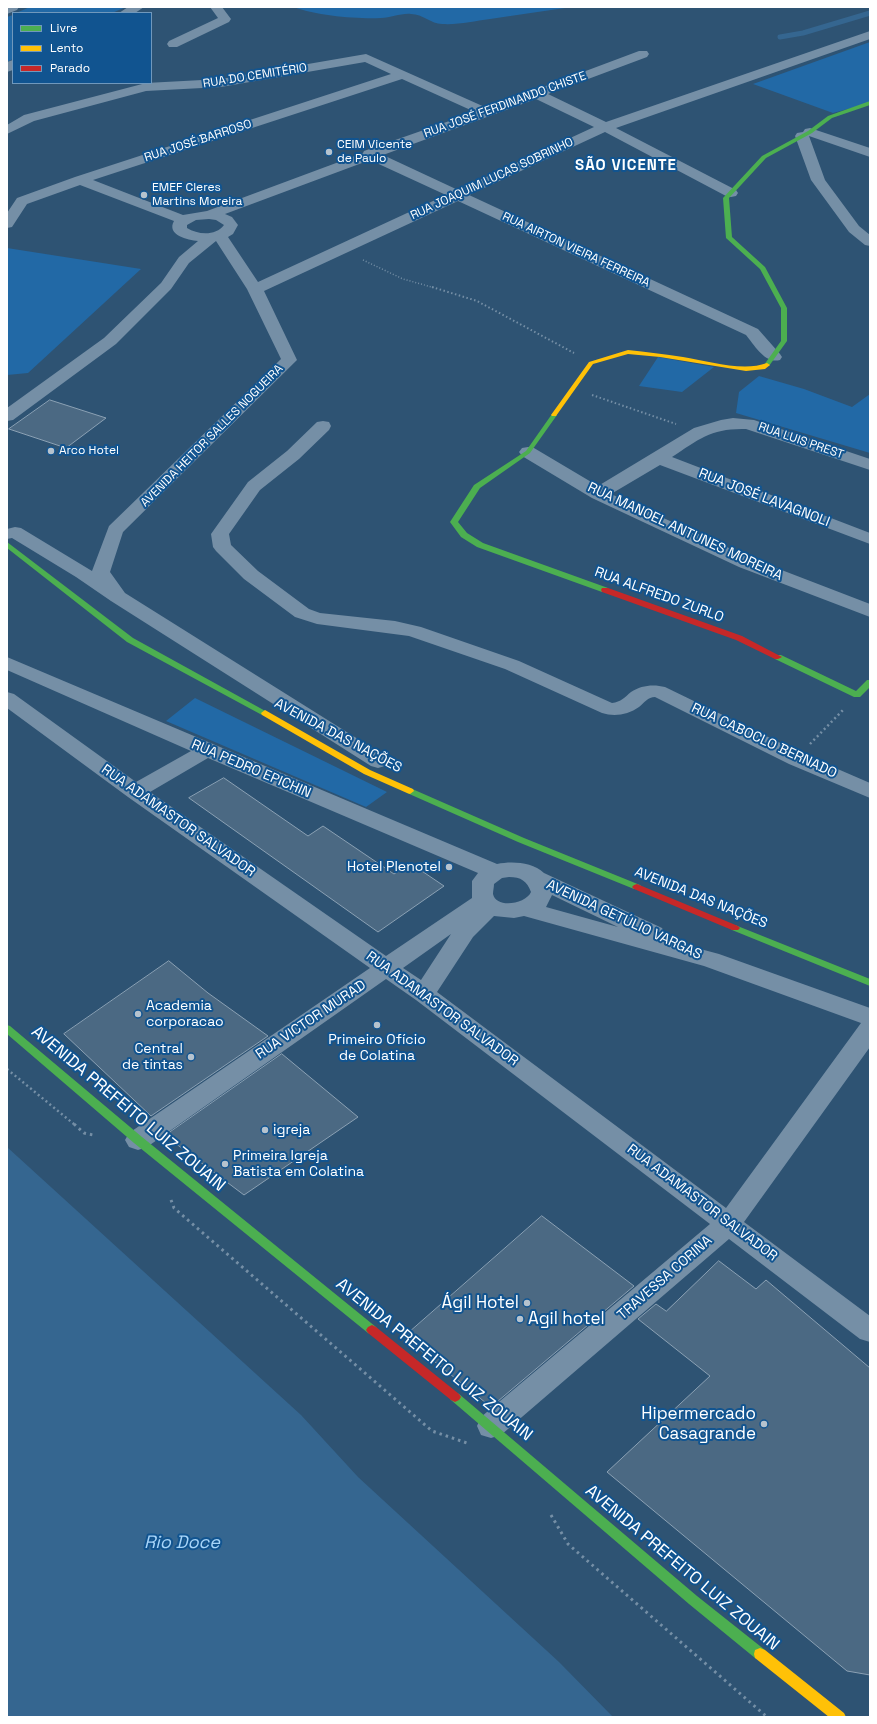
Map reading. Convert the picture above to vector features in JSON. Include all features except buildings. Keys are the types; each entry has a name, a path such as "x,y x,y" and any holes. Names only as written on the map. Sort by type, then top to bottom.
{"street":[{"path":"7,10 13,7"},
{"path":"127,12 138,7"},
{"path":"173,44 225,19 216,7"},
{"name":"RUA JOAQUIM LUCAS SOBRINHO","path":"255,289 606,127 870,35"},
{"name":"RUA JOSÉ FERDINANDO CHISTE","path":"209,215 369,154 537,94 643,54"},
{"name":"RUA DO CEMITÉRIO","path":"7,130 30,118 146,87 221,83 366,58 401,75"},
{"path":"401,75 485,112"},
{"name":"RUA JOSÉ BARROSO","path":"7,224 22,201 80,180 401,75"},
{"path":"537,94 606,127 731,193"},
{"path":"528,452 591,363 628,352 660,355 746,369 765,367 774,357 784,341 784,308 763,268 729,238 726,198 764,157 806,134 830,117 868,106"},
{"path":"806,134 870,153"},
{"path":"806,134 818,180 854,229 870,242"},
{"name":"RUA AIRTON VIEIRA FERREIRA","path":"369,154 752,332 774,357"},
{"path":"80,180 184,227 196,237 216,236"},
{"path":"7,416 110,341 166,286 184,260 216,236 230,229 231,225 228,221 224,218 209,215 196,216 184,227 184,260"},
{"name":"AVENIDA HEITOR SALLES NOGUEIRA","path":"92,572 116,530 288,360 255,289 216,236"},
{"path":"7,409 26,401"},
{"name":"RUA LUIS PREST","path":"697,432 731,422 748,424 870,464"},
{"name":"RUA CABOCLO BERNADO","path":"323,426 292,455 254,486 220,534 222,547 251,576 302,613 317,618 395,627 414,631 512,665 608,708 618,709 629,706 642,693 649,690 658,691 796,759 870,791"},
{"path":"598,494 659,458 697,432"},
{"name":"RUA MANOEL ANTUNES MOREIRA","path":"528,452 598,494 746,564 870,611"},
{"name":"RUA ALFREDO ZURLO","path":"528,452 478,486 454,522 464,535 480,545 739,638 857,695"},
{"name":"RUA JOSÉ LAVAGNOLI","path":"659,458 870,539"},
{"path":"7,534 16,532 92,572 118,597 381,762"},
{"name":"AVENIDA DAS NAÇÕES","path":"7,544 130,640 230,693 367,772 521,840 870,983"},
{"name":"RUA PEDRO EPICHIN","path":"7,663 207,750 495,872"},
{"path":"857,695 870,682"},
{"name":"AVENIDA DAS NAÇÕES","path":"230,693 381,762"},
{"name":"RUA ADAMASTOR SALVADOR","path":"7,698 135,792 424,994 870,1331"},
{"path":"135,792 207,750"},
{"name":"AVENIDA DAS NAÇÕES","path":"432,791 521,840"},
{"path":"509,870 523,871 537,879 541,885 542,892 540,899 534,905 526,909 508,911 488,903 481,894 483,881 495,872 509,870"},
{"name":"AVENIDA GETÚLIO VARGAS","path":"537,879 711,960"},
{"name":"RUA VICTOR MURAD","path":"138,1140 388,968 458,927 488,903"},
{"name":"AVENIDA GETÚLIO VARGAS","path":"526,909 711,960 870,1017"},
{"name":"RUA VICTOR MURAD","path":"424,994 458,927"},
{"name":"AVENIDA PREFEITO LUIZ ZOUAIN","path":"7,1029 483,1436 693,1600 839,1717"},
{"name":"TRAVESSA CORINA","path":"483,1436 729,1223 870,1030"}],"path":[{"path":"339,249 404,279 477,301 591,363"},
{"path":"574,388 697,432"},
{"path":"796,759 857,695"},
{"path":"7,1069 84,1133 99,1136"},
{"path":"169,1195 174,1208 432,1431 483,1436"},
{"path":"549,1512 568,1544 767,1717"}],"shaded area":[{"path":"30,7 126,7 114,12 18,12"},
{"path":"294,7 572,7 466,23 438,24 415,14 404,14 381,18 361,18 325,15"},
{"path":"12,15 12,60 7,62 7,17"},
{"path":"870,42 870,103 833,113 753,84"},
{"path":"7,248 141,269 28,373 7,375"},
{"path":"658,357 714,367 682,392 639,386"},
{"path":"759,376 804,389 852,407 870,394 870,453 736,413 739,392"},
{"path":"195,698 387,792 366,807 166,721"}],"water":[{"name":"Rio Doce","path":"7,1147 301,1415 358,1477 559,1662 613,1717 7,1717"}],"waterway":[{"path":"780,37 803,33 870,13"}],"traffic: fast":[{"path":"767,365 784,341 784,308 763,268 729,238 726,198 764,157 810,132 830,117 870,103"},
{"path":"554,415 528,452 477,487 454,522 464,535 480,545 605,590"},
{"path":"7,544 130,640 265,713"},
{"path":"778,657 857,695 870,682"},
{"path":"410,791 521,840 637,887"},
{"path":"735,928 870,983"},
{"path":"7,1029 138,1140 372,1330"},
{"path":"455,1397 693,1600 760,1654"}],"traffic: slow":[{"path":"554,415 591,363 628,352 660,355 746,369 765,367 767,365"},
{"path":"265,713 367,772 410,791"},
{"path":"760,1654 839,1717"}],"traffic: jam":[{"path":"605,590 739,638 778,657"},
{"path":"637,887 735,928"},
{"path":"372,1330 455,1397"}],"place":[{"name":"CEIM Vicente de Paulo","path":"329,152"},
{"name":"EMEF Cleres Martins Moreira","path":"144,195"},
{"name":"Arco Hotel","path":"51,451"},
{"name":"Hotel Plenotel","path":"449,867"},
{"name":"Academia corporacao","path":"138,1014"},
{"name":"Primeiro Ofício de Colatina","path":"377,1025"},
{"name":"Central de tintas","path":"191,1057"},
{"name":"igreja","path":"265,1130"},
{"name":"Primeira Igreja Batista em Colatina","path":"225,1164"},
{"name":"Ágil Hotel","path":"527,1303"},
{"name":"Agil hotel","path":"520,1319"},
{"name":"Hipermercado Casagrande","path":"764,1424"}],"district":[{"name":"SÃO VICENTE","path":"626,166"}]}
